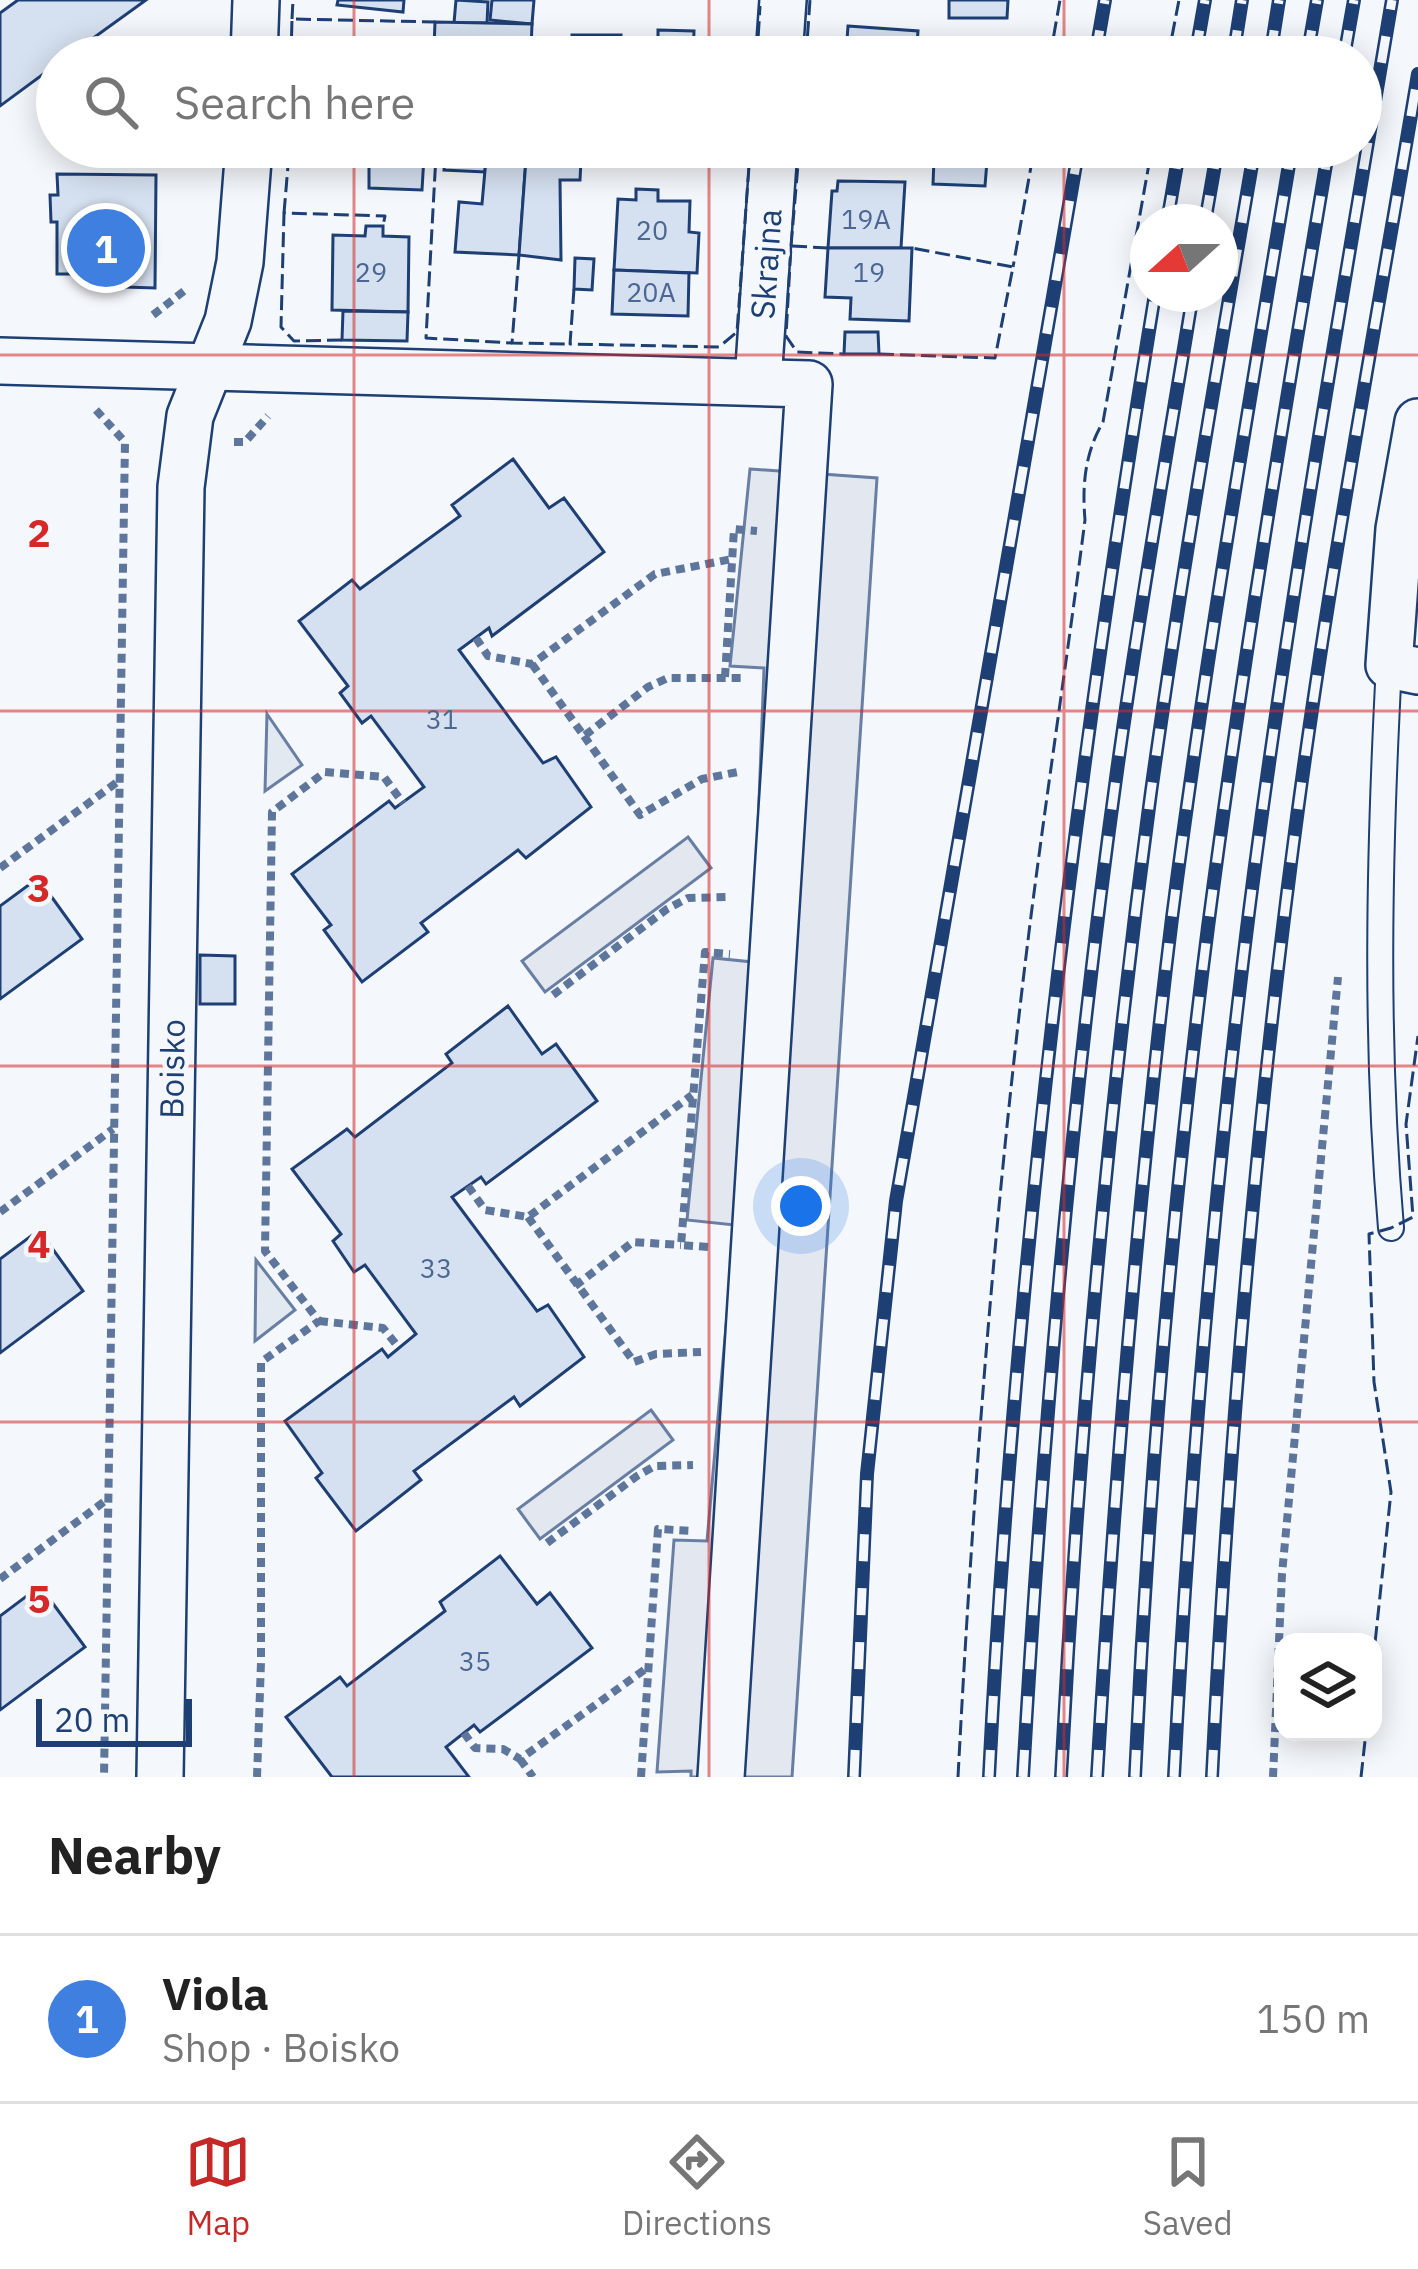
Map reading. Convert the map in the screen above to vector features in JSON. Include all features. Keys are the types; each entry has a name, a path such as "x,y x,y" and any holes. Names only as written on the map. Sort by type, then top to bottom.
{"street":[{"path":"255,36 256,0"},
{"path":"780,36 783,0"},
{"name":"Boisko","path":"160,1777 181,487 190,416 228,321 240,262 247,168"},
{"name":"Skrajna","path":"758,381 772,168"},
{"path":"0,361 809,384 721,1777"},
{"path":"1404,668 1400,529 1418,422"}],"lane":[{"path":"1391,1228 1380,1101 1379,873 1404,668"}],"path":[{"path":"77,410 96,410 125,442 104,1777"},
{"path":"725,677 734,529 771,532"},
{"path":"532,664 655,574 732,559"},
{"path":"476,638 488,656 532,664 640,815 702,779 746,771"},
{"path":"584,736 668,678 759,679"},
{"path":"319,1321 265,1251 272,812 325,772 384,778 403,803"},
{"path":"0,868 120,780"},
{"path":"553,995 688,898 742,896"},
{"path":"1273,1777 1282,1574 1339,968"},
{"path":"527,1217 693,1094"},
{"path":"0,1212 113,1129"},
{"path":"468,1186 485,1210 527,1217 634,1362 656,1354 715,1351"},
{"path":"575,1286 633,1242 681,1245"},
{"path":"257,1777 261,1362 319,1321 383,1328 399,1348"},
{"path":"547,1544 655,1466 706,1465"},
{"path":"0,1579 106,1500"},
{"path":"641,1777 658,1529 701,1532"},
{"path":"520,1759 648,1667"},
{"path":"464,1733 475,1748 503,1749 520,1759 533,1777"}],"shaded area":[{"path":"750,469 877,478 792,1777 691,1777 691,1771 657,1772 674,1540 707,1541 735,1225 687,1220 713,958 753,962 764,668 730,666"},
{"path":"267,714 302,765 265,791"},
{"path":"688,837 711,868 545,992 522,961"},
{"path":"256,1260 295,1310 255,1341"},
{"path":"651,1410 673,1440 540,1539 518,1509"}],"building":[{"path":"18,0 146,0 96,36 36,36 36,79 0,106 0,13"},
{"path":"338,0 404,0 403,12 337,5"},
{"path":"456,0 488,2 487,23 454,23"},
{"path":"492,0 534,0 532,24 490,20"},
{"path":"949,0 1008,0 1007,18 949,18"},
{"path":"435,22 532,24 532,36 434,36"},
{"path":"848,26 918,31 918,36 847,36"},
{"path":"658,30 694,31 694,36 658,36"},
{"path":"369,168 423,168 422,190 369,188"},
{"path":"444,168 485,168 485,172"},
{"path":"485,168 525,168 519,255 455,252 459,202 482,204"},
{"path":"525,168 581,168 580,180 560,180 561,260 519,255"},
{"path":"934,168 986,168 985,186 933,184"},
{"path":"57,174 156,175 155,288 125,287 125,274 57,274 57,222 51,222 50,195 58,195"},
{"path":"838,181 905,182 901,248 828,248 832,191 837,191"},
{"path":"636,189 658,190 658,201 690,201 689,232 699,233 697,273 614,270 618,199 636,200"},
{"path":"366,226 383,226 383,236 409,237 408,312 332,310 333,235 365,236"},
{"path":"828,248 912,248 909,321 850,319 851,298 825,297"},
{"path":"575,258 594,259 592,290 574,289"},
{"path":"614,270 689,273 688,316 612,314"},
{"path":"343,311 408,312 407,341 342,340"},
{"path":"845,332 878,332 879,354 844,354"},
{"path":"513,459 549,508 564,498 604,552 492,636 489,628 459,650 543,763 556,757 591,807 526,858 518,850 421,923 428,932 362,982 324,930 331,925 292,874 389,801 395,808 424,787 371,716 362,723 340,693 348,686 299,621 352,580 360,589 460,516 452,505"},
{"path":"38,878 82,939 0,999 0,906"},
{"path":"200,955 235,956 235,1004 200,1004"},
{"path":"508,1006 542,1054 556,1044 597,1101 486,1184 481,1177 452,1197 537,1311 548,1305 584,1357 520,1406 514,1397 414,1471 421,1480 356,1531 316,1478 322,1473 285,1421 382,1349 388,1357 416,1334 365,1265 354,1272 333,1241 341,1234 292,1169 347,1129 355,1137 452,1063 446,1054"},
{"path":"39,1230 83,1291 0,1353 0,1259"},
{"path":"500,1556 537,1604 550,1593 592,1648 480,1732 474,1725 446,1747 469,1777 332,1777 286,1717 340,1677 347,1686 445,1611 440,1602"},
{"path":"40,1586 85,1647 0,1710 0,1616"}],"railway":[{"path":"1099,36 1105,0"},
{"path":"1199,36 1205,0"},
{"path":"1236,36 1242,0"},
{"path":"1273,36 1279,0"},
{"path":"1311,36 1317,0"},
{"path":"1348,36 1354,0"},
{"path":"1382,60 1392,0"},
{"path":"1212,1777 1245,1292 1283,929 1325,625 1418,74"},
{"path":"854,1777 867,1474 896,1201 1075,168"},
{"path":"1170,204 1176,168"},
{"path":"1208,204 1214,168"},
{"path":"1061,1777 1096,1284 1135,915 1175,630 1251,168"},
{"path":"1097,1777 1128,1347 1172,918 1213,628 1289,168"},
{"path":"1135,1777 1163,1351 1195,1033 1250,634 1325,168"},
{"path":"1174,1777 1204,1344 1249,912 1298,569 1364,168"},
{"path":"989,1777 1014,1404 1051,1033 1098,663 1152,312"},
{"path":"1023,1777 1049,1399 1086,1021 1126,711 1190,312"}],"fence":[{"path":"292,19 293,0"},
{"path":"807,36 810,0"},
{"path":"1054,36 1060,0"},
{"path":"1172,36 1179,0"},
{"path":"758,36 760,6"},
{"path":"292,36 292,19 435,22"},
{"path":"284,213 288,168"},
{"path":"435,168 426,338 512,343"},
{"path":"574,289 570,344 719,347 737,332 749,168"},
{"path":"791,246 798,168"},
{"path":"1013,267 1031,168"},
{"path":"958,1777 987,1346 1018,1023 1085,520 1086,469 1103,422 1148,168"},
{"path":"342,340 294,341 281,327 284,213 385,216 383,226"},
{"path":"828,248 791,246 786,336 797,352 844,354"},
{"path":"879,354 995,358 1013,267 912,248"},
{"path":"519,255 512,343 570,344"},
{"path":"1376,1633 1391,1492 1374,1382 1369,1234 1413,1217 1406,1124 1418,1036"},
{"path":"1361,1777 1365,1741"}],"place":[{"name":"Viola","path":"106,248"}]}
